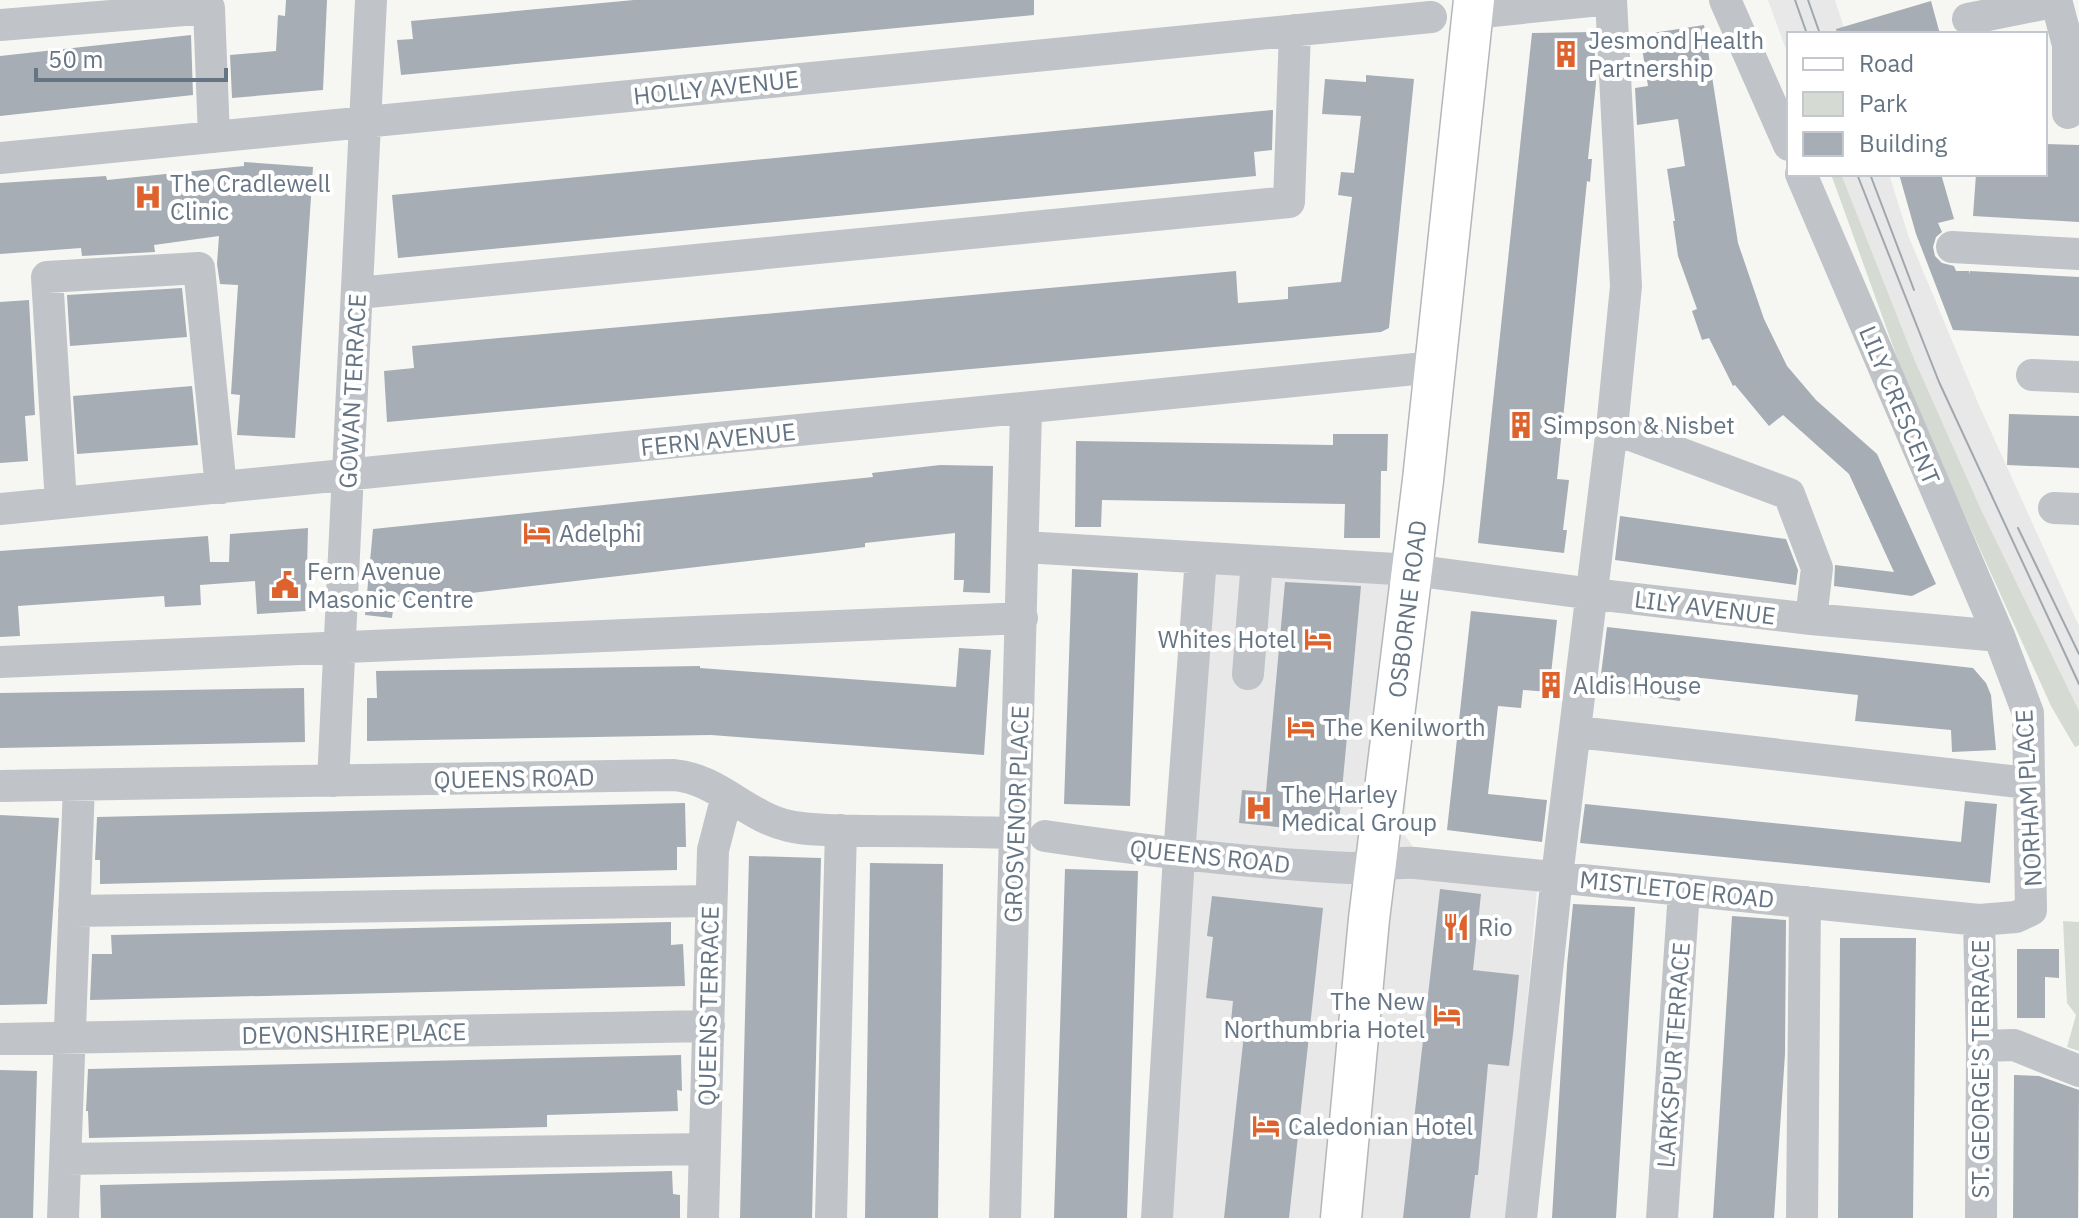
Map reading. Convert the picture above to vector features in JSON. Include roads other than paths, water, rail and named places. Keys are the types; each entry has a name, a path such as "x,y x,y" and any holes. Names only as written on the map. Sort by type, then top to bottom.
{"main road":[{"name":"OSBORNE ROAD","path":"1341,1218 1375,865 1412,570 1474,6"}],"street":[{"name":"GOWAN TERRACE","path":"333,781 371,0"},
{"path":"1474,6 1600,0"},
{"path":"1521,1218 1557,876 1577,732 1626,286 1611,0"},
{"path":"1725,0 1787,140"},
{"path":"1968,18 2056,0 2068,45 2064,113"},
{"path":"0,25 209,8 214,137"},
{"name":"HOLLY AVENUE","path":"0,158 1431,17"},
{"path":"358,293 1289,202 1295,30"},
{"name":"LILY CRESCENT","path":"1802,176 1999,636"},
{"path":"1952,247 2079,254"},
{"path":"61,503 47,277 199,268 221,488"},
{"name":"FERN AVENUE","path":"0,509 1026,410 1435,367"},
{"path":"2032,375 2079,377"},
{"name":"GROSVENOR PLACE","path":"1005,1218 1030,834 1022,618 1026,410"},
{"path":"1612,428 1789,494 1817,568 1811,619"},
{"name":"LILY AVENUE","path":"1024,547 1412,570 1811,619 1999,636"},
{"path":"1157,1218 1201,558"},
{"path":"1248,674 1257,561"},
{"path":"0,662 1022,618"},
{"name":"NORHAM PLACE","path":"1979,920 2016,917 2031,910 2028,713 1999,636"},
{"path":"1577,732 2028,783"},
{"name":"QUEENS ROAD","path":"0,786 673,775 689,776 705,782 773,822 791,827 1030,834 1179,856 1354,868 1375,865"},
{"path":"63,1218 79,785"},
{"name":"QUEENS TERRACE","path":"703,1218 710,901 713,850 727,796"},
{"path":"831,1218 841,830"},
{"name":"MISTLETOE ROAD","path":"1375,865 1395,861 1979,920"},
{"name":"LARKSPUR TERRACE","path":"1662,1218 1684,891"},
{"path":"74,911 710,901"},
{"path":"1802,1218 1805,902"},
{"name":"ST. GEORGE'S TERRACE","path":"1979,920 1981,1218"},
{"name":"DEVONSHIRE PLACE","path":"0,1039 709,1026"},
{"path":"1982,1046 2014,1045 2079,1071"},
{"path":"66,1159 705,1149"}],"tram line":[{"path":"1795,0 1806,32"},
{"path":"1808,0 1819,32"},
{"path":"1858,176 1939,382 2079,684"},
{"path":"1871,176 1914,290"},
{"path":"2018,528 2079,654"}],"place":[{"name":"Jesmond Health Partnership","path":"1566,54"},
{"name":"The Cradlewell Clinic","path":"148,197"},
{"name":"Simpson & Nisbet","path":"1521,425"},
{"name":"Adelphi","path":"537,533"},
{"name":"Fern Avenue Masonic Centre","path":"285,585"},
{"name":"Whites Hotel","path":"1318,639"},
{"name":"Aldis House","path":"1551,685"},
{"name":"The Kenilworth","path":"1301,727"},
{"name":"The Harley Medical Group","path":"1259,808"},
{"name":"Rio","path":"1456,927"},
{"name":"The New Northumbria Hotel","path":"1447,1015"},
{"name":"Caledonian Hotel","path":"1266,1126"}]}
